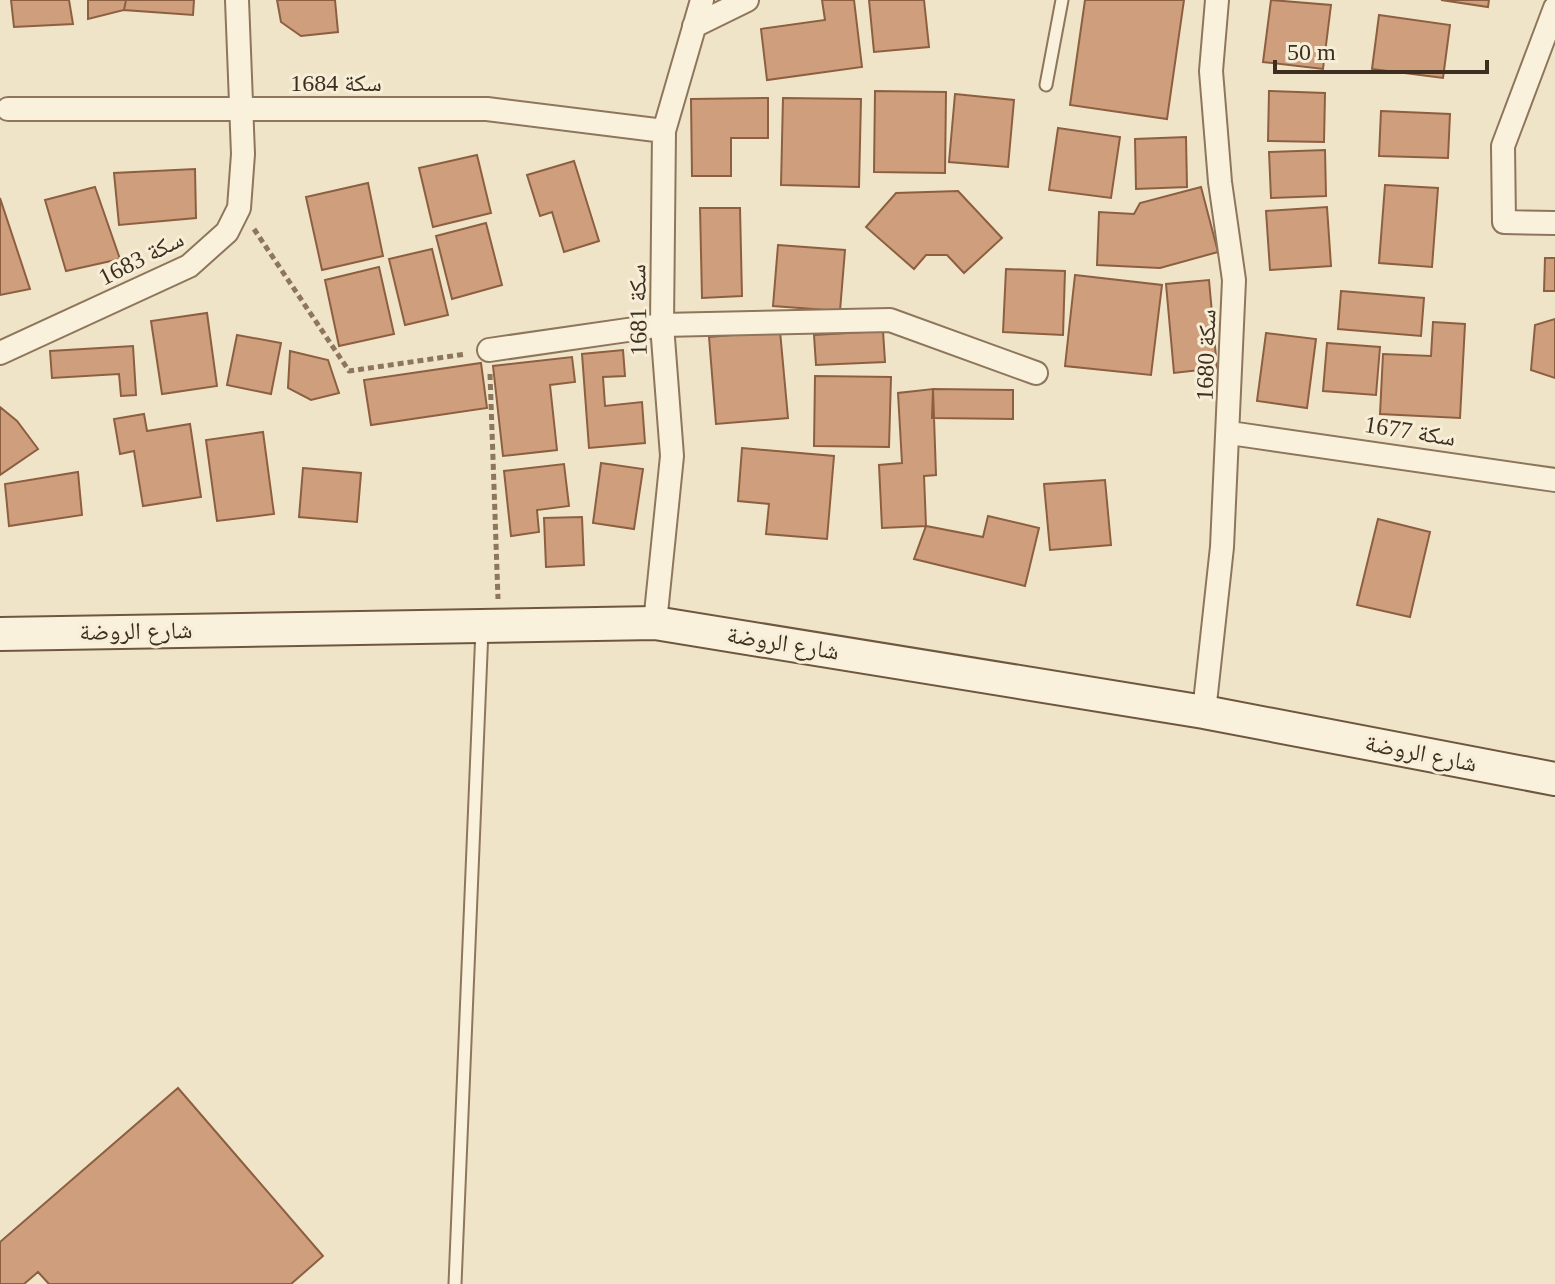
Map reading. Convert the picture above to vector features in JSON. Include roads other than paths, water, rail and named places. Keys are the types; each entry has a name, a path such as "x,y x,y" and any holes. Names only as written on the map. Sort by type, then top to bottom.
{"main road":[{"name":"شارع الروضة","path":"1,630 655,623 1204,712 1555,779"}],"street":[{"name":"سكة 1683","path":"0,353 189,266 227,232 239,208 243,154 237,0"},
{"name":"سكة 1681","path":"655,623 672,456 662,325 664,131 702,0"},
{"path":"694,26 747,0"},
{"name":"سكة 1680","path":"1204,712 1222,547 1230,433 1234,280 1220,182 1211,71 1217,0"},
{"path":"1555,8 1503,146 1503,161 1504,222 1555,223"},
{"name":"سكة 1684","path":"8,109 487,109 664,131"},
{"path":"489,350 662,325 890,320 1036,373"},
{"name":"سكة 1677","path":"1230,433 1555,480"}],"lane":[{"path":"1046,85 1062,0"},
{"path":"455,1284 489,624"}]}
